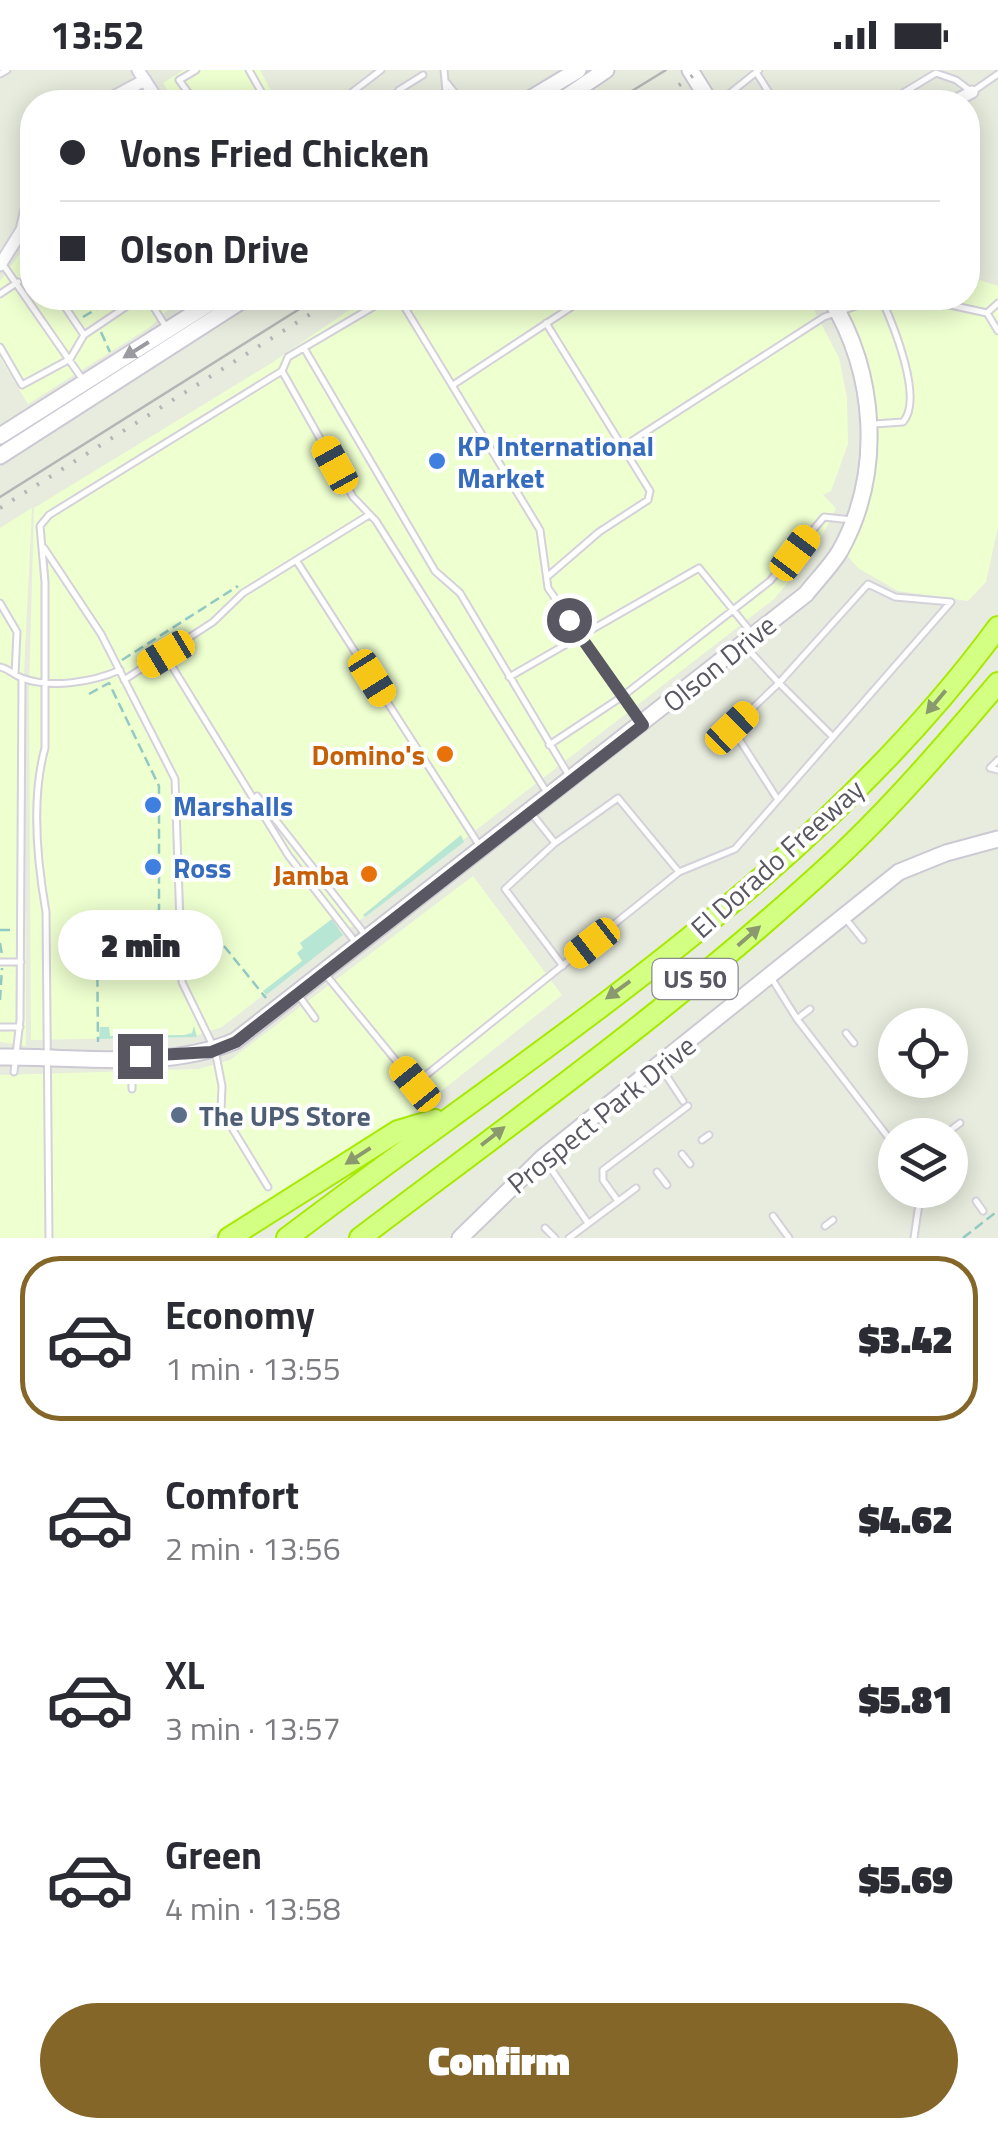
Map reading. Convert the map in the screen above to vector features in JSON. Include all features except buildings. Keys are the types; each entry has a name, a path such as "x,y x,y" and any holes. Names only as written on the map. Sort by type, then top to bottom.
{"highway":[{"name":"El Dorado Freeway","path":"287,1238 730,907 820,826 905,740 998,627"},
{"name":"El Dorado Freeway","path":"360,1238 742,942 836,859 924,770 998,683"},
{"path":"229,1238 398,1131 446,1117"},
{"path":"383,1238 455,1166"}],"street":[{"path":"545,90 578,70"},
{"path":"577,90 606,70"},
{"path":"121,90 142,75"},
{"path":"1,264 20,233"},
{"path":"0,237 8,249"},
{"path":"0,436 199,310"},
{"path":"0,456 227,310"},
{"name":"Olson Drive","path":"10,1062 49,1056 132,1057 215,1050 236,1042 573,781 806,594 839,553 854,520 867,469 870,424 863,368 837,310"},
{"name":"Prospect Park Drive","path":"460,1238 543,1157 899,872 997,842"}],"lane":[{"path":"0,74 6,70"},
{"path":"187,90 180,80 196,70"},
{"path":"352,90 380,70"},
{"path":"444,70 447,90"},
{"path":"955,70 956,80"},
{"path":"733,90 758,71"},
{"path":"908,90 936,73 969,90"},
{"path":"975,90 998,74"},
{"path":"399,90 423,75"},
{"path":"447,83 453,90"},
{"path":"1,264 20,285"},
{"path":"0,294 18,282"},
{"path":"987,314 998,303"},
{"path":"37,310 84,382"},
{"path":"66,310 84,335"},
{"path":"0,347 22,385 70,359 84,335 121,310"},
{"path":"155,310 167,330"},
{"path":"49,1238 46,912 40,888 39,830 45,681 40,526 50,515 282,370 288,357 368,310"},
{"path":"406,310 540,530 548,588 643,725"},
{"path":"453,386 566,310"},
{"path":"624,446 825,310"},
{"path":"870,424 894,425 910,414 905,366 884,310"},
{"path":"970,310 987,314 998,332"},
{"path":"546,323 650,491 648,500 599,532 548,576"},
{"path":"304,348 435,570 460,594 573,781"},
{"path":"282,370 353,497 550,798"},
{"path":"124,680 214,622 243,594 368,515"},
{"path":"550,744 623,696 770,582 824,516 854,520"},
{"path":"42,546 92,620 175,779 182,982 215,1050 222,1086 221,1110 268,1187"},
{"path":"296,560 482,850"},
{"path":"509,677 699,568 734,610 779,683 833,737"},
{"path":"324,972 415,1084 679,872 735,849 778,800 951,602 894,597 868,584 779,683 732,728 778,800"},
{"path":"0,602 17,632 15,674"},
{"path":"166,654 255,794 364,942"},
{"path":"0,667 22,678 45,681 97,680 120,670"},
{"path":"10,1062 20,1027 22,678"},
{"path":"998,760 990,768 998,770"},
{"path":"255,794 288,855 364,942"},
{"path":"563,966 505,888 555,843 618,798 679,872"},
{"path":"532,812 555,843"},
{"path":"844,916 863,940"},
{"path":"1,962 21,962"},
{"path":"771,976 797,1018 878,1124"},
{"path":"298,994 315,1018"},
{"path":"797,1018 810,1009"},
{"path":"0,1028 20,1027"},
{"path":"846,1033 854,1043"},
{"path":"132,1057 132,1090"},
{"path":"618,1201 603,1180 603,1170 686,1104 660,1066"},
{"path":"682,1154 690,1164"},
{"path":"543,1157 588,1223"},
{"path":"657,1172 667,1185"},
{"path":"569,1238 636,1188"},
{"path":"976,1201 983,1211"},
{"path":"914,1238 920,1208"},
{"path":"773,1216 790,1238"},
{"path":"826,1226 833,1220"},
{"path":"545,1228 555,1238"}],"path":[{"path":"88,694 109,683 159,786 159,939 97,939 98,1042"},
{"path":"0,930 13,930"},
{"path":"0,944 0,1000"},
{"path":"224,946 266,998"},
{"path":"963,1238 995,1213 998,1216"}],"shaded area":[{"path":"184,70 260,70 271,90 167,90 163,83"},
{"path":"20,254 20,310 168,310 150,327 28,404 0,358 0,281"},
{"path":"980,280 998,286 998,527 986,582 968,601 898,591 858,568 845,553 869,492 876,452 876,403 868,359 846,310 980,310"},
{"path":"349,310 814,310 839,358 847,398 848,444 831,491 823,495 836,508 808,559 774,599 222,1027 192,1037 31,1040 29,688 34,508 270,364"},
{"path":"32,508 24,673 26,1046 0,1042 0,528"},
{"path":"461,835 464,842 363,915"},
{"path":"473,876 562,995 420,1108 209,1238 0,1238 0,1075 199,1069 230,1060"},
{"path":"332,919 343,935 266,995 263,991 302,961 297,953 303,948 300,943"},
{"path":"194,1026 197,1037 99,1039 100,1027 109,1027 110,1036 184,1035 192,1033"}],"tram line":[{"path":"634,90 666,70"},
{"path":"0,497 298,310"}],"railway":[{"path":"672,90 701,70"},
{"path":"0,508 317,310"}],"place":[{"name":"KP International Market","path":"437,461"},
{"name":"Domino's","path":"445,754"},
{"name":"Marshalls","path":"153,805"},
{"name":"Ross","path":"153,867"},
{"name":"Jamba","path":"369,874"},
{"name":"The UPS Store","path":"179,1115"}],"route":[{"path":"140,1056 211,1052 236,1042 643,725 569,620"}]}
